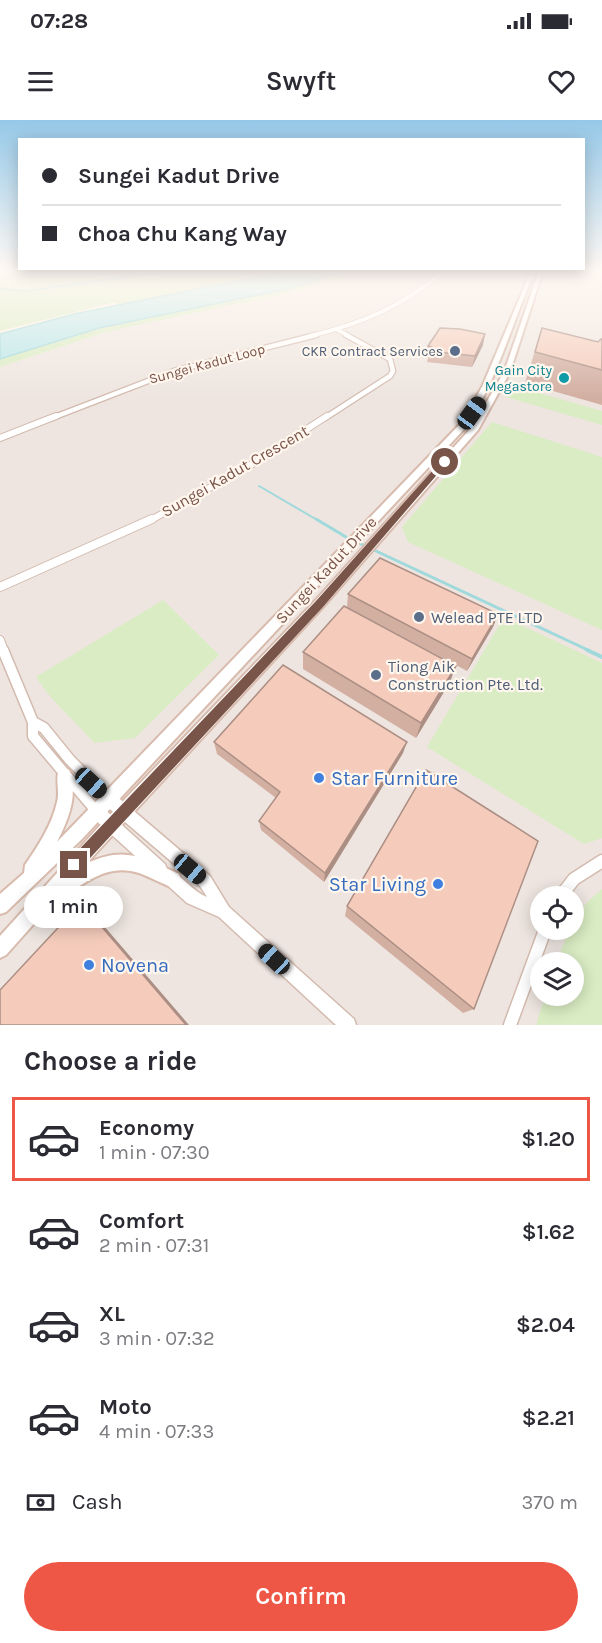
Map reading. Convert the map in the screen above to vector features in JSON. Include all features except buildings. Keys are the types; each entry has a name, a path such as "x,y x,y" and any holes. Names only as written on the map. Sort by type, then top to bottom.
{"main road":[{"name":"Sungei Kadut Drive","path":"25,881 97,812 464,424 480,402 496,370 517,313"},
{"name":"Sungei Kadut Drive","path":"48,897 110,825 252,678 476,428 507,372 527,313"},
{"path":"219,683 238,686 252,678"},
{"path":"0,906 25,881 53,833 66,794 64,775"},
{"path":"0,949 48,897 91,869 122,860 139,863 173,880"}],"street":[{"name":"Sungei Kadut Loop","path":"0,438 174,371 336,329 380,313"},
{"name":"Sungei Kadut Crescent","path":"0,587 162,515 251,465 390,376 393,371 390,359 336,329"},
{"path":"0,640 33,722 33,736 64,775 110,825 192,898 224,912"},
{"path":"33,722 44,728 77,767 123,812 205,881 224,912 348,1025"},
{"path":"569,886 574,879 602,861"},
{"path":"510,1025 541,940"}],"shaded area":[{"path":"193,313 602,313 602,1025 0,1025 0,367 106,332"}],"green space":[{"path":"0,313 70,313 0,331"},
{"path":"193,313 106,332 0,367 0,359 26,350 103,328 156,316"},
{"path":"511,385 602,411 602,425 506,397"},
{"path":"492,422 602,457 602,630 408,542 402,527"},
{"path":"163,600 219,655 135,738 94,743 49,695 36,677"},
{"path":"504,617 602,663 602,838 584,844 427,747"},
{"path":"602,889 602,1025 536,1025 542,1006 584,1006 584,952 560,952 565,940 584,940 584,907"}],"water":[{"path":"170,313 99,328 0,359 0,334 74,314"}],"waterway":[{"path":"259,486 319,521"},
{"path":"316,519 346,537"},
{"path":"361,544 590,651"},
{"path":"587,650 602,657"}],"place":[{"name":"CKR Contract Services","path":"455,351"},
{"name":"Gain City Megastore","path":"564,378"},
{"name":"Welead PTE LTD","path":"419,617"},
{"name":"Tiong Aik Construction Pte. Ltd.","path":"376,675"},
{"name":"Star Furniture","path":"319,778"},
{"name":"Star Living","path":"438,884"},
{"name":"Novena","path":"89,965"}],"route":[{"path":"74,865 252,678 445,462"}]}
